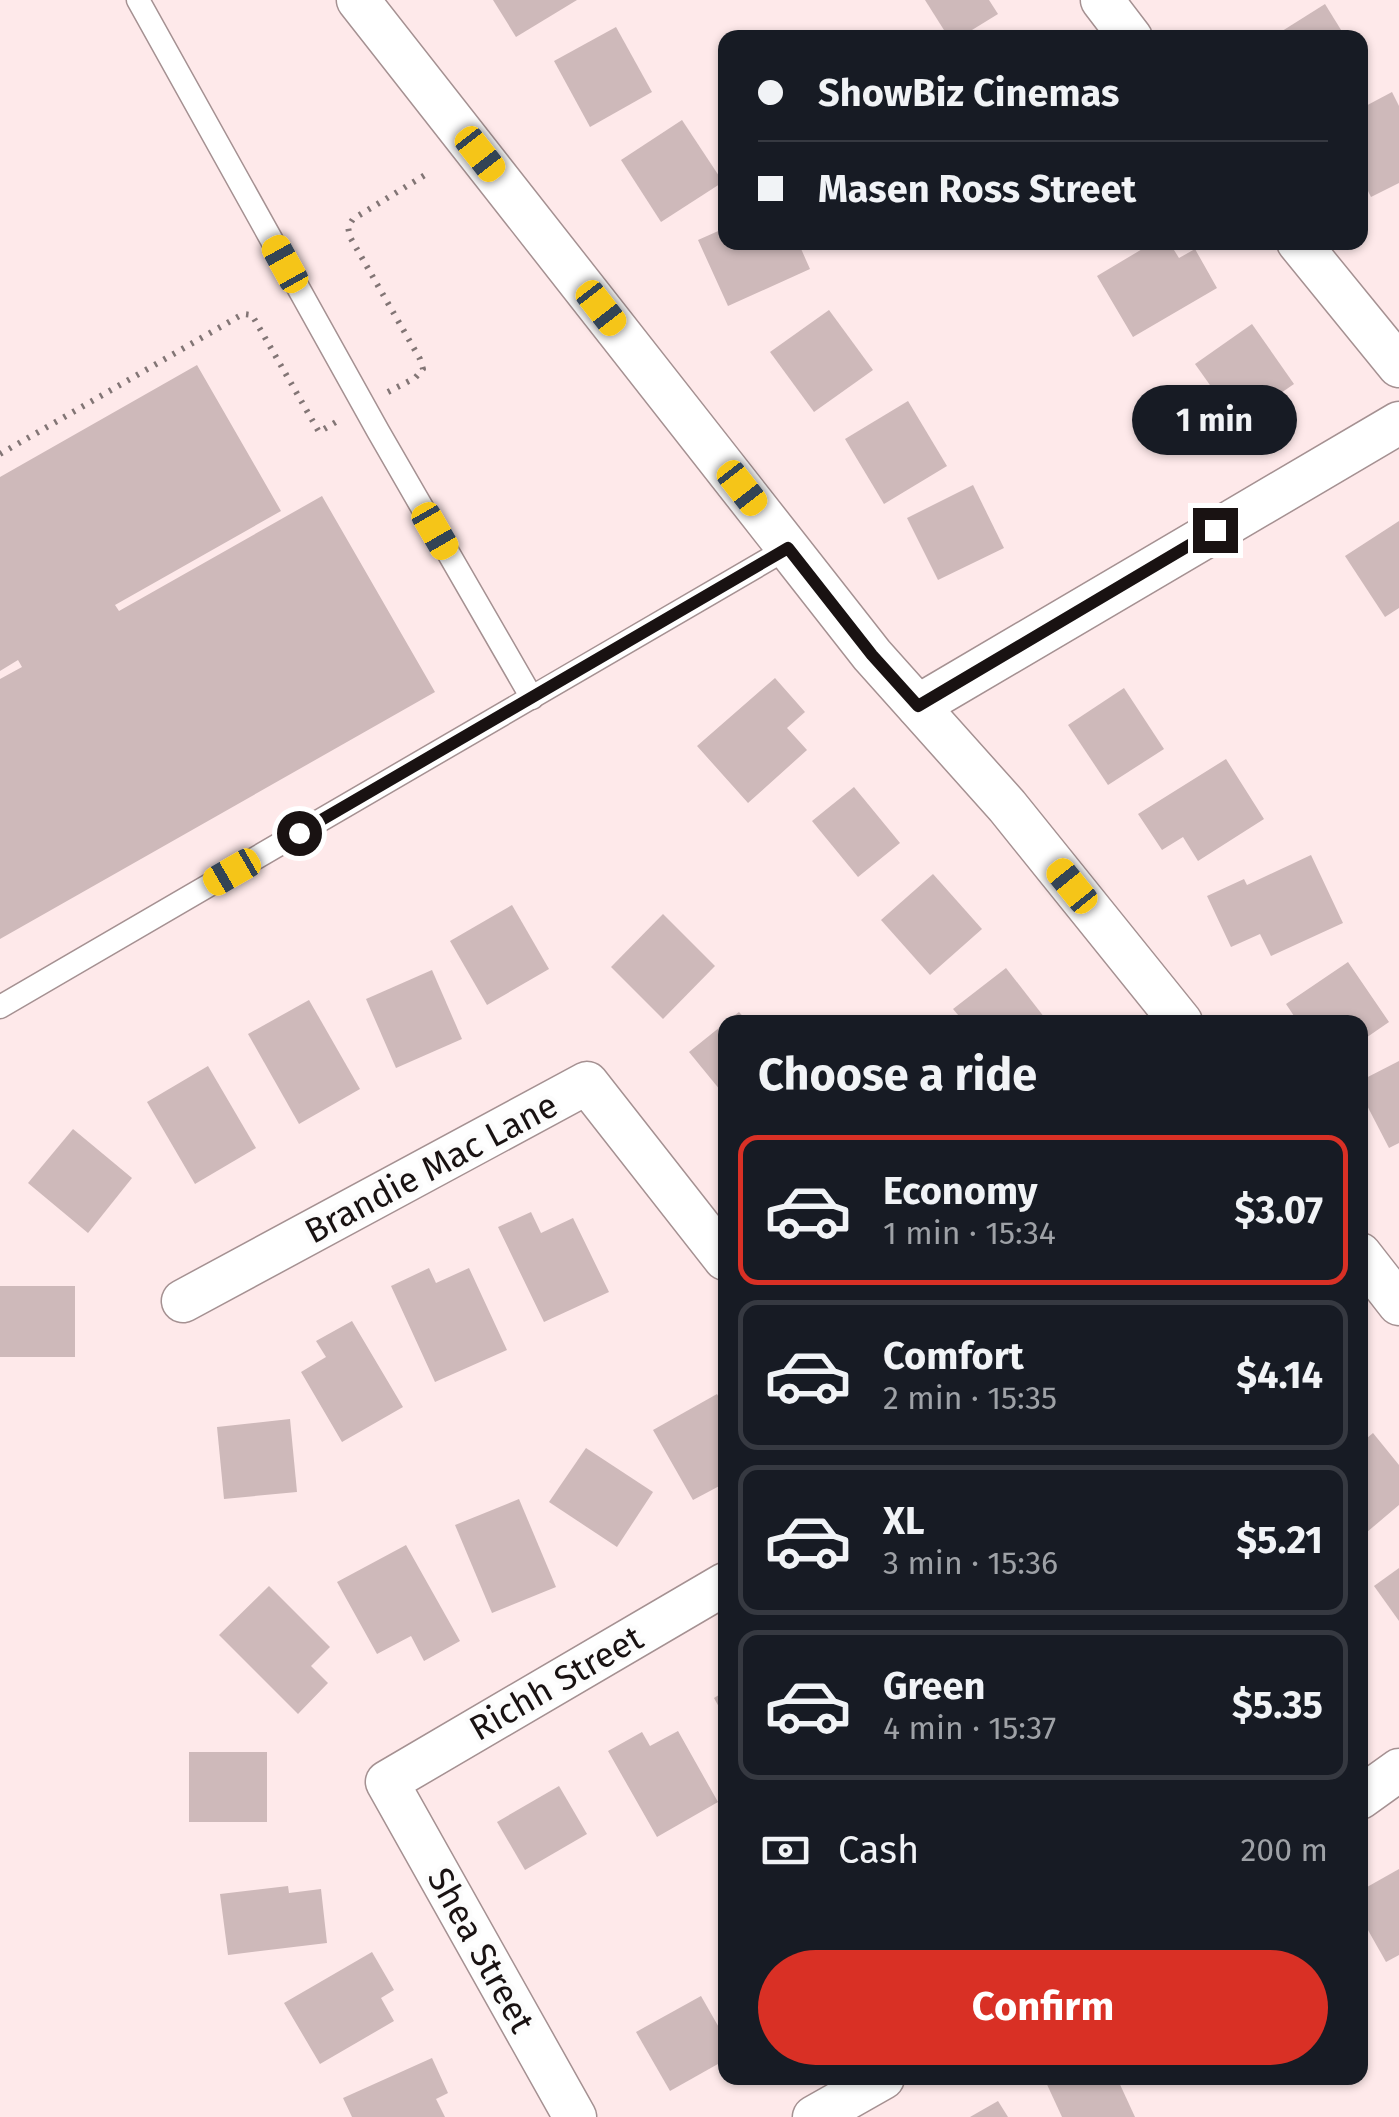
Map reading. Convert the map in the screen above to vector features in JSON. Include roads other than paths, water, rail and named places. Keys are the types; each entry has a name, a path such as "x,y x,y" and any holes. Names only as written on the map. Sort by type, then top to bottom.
{"street":[{"path":"358,0 872,655 1007,806 1174,1015"},
{"path":"1102,0 1125,30"},
{"path":"1305,250 1399,366"},
{"path":"918,706 1399,423"},
{"name":"Brandie Mac Lane","path":"183,1301 587,1084 718,1250"},
{"path":"1368,1264 1399,1304"},
{"name":"Richh Street","path":"387,1782 718,1588"},
{"path":"1368,1792 1399,1770"},
{"name":"Shea Street","path":"387,1782 575,2117"},
{"path":"814,2117 870,2085"}],"lane":[{"path":"138,0 532,698"},
{"path":"0,1007 788,548"}]}
